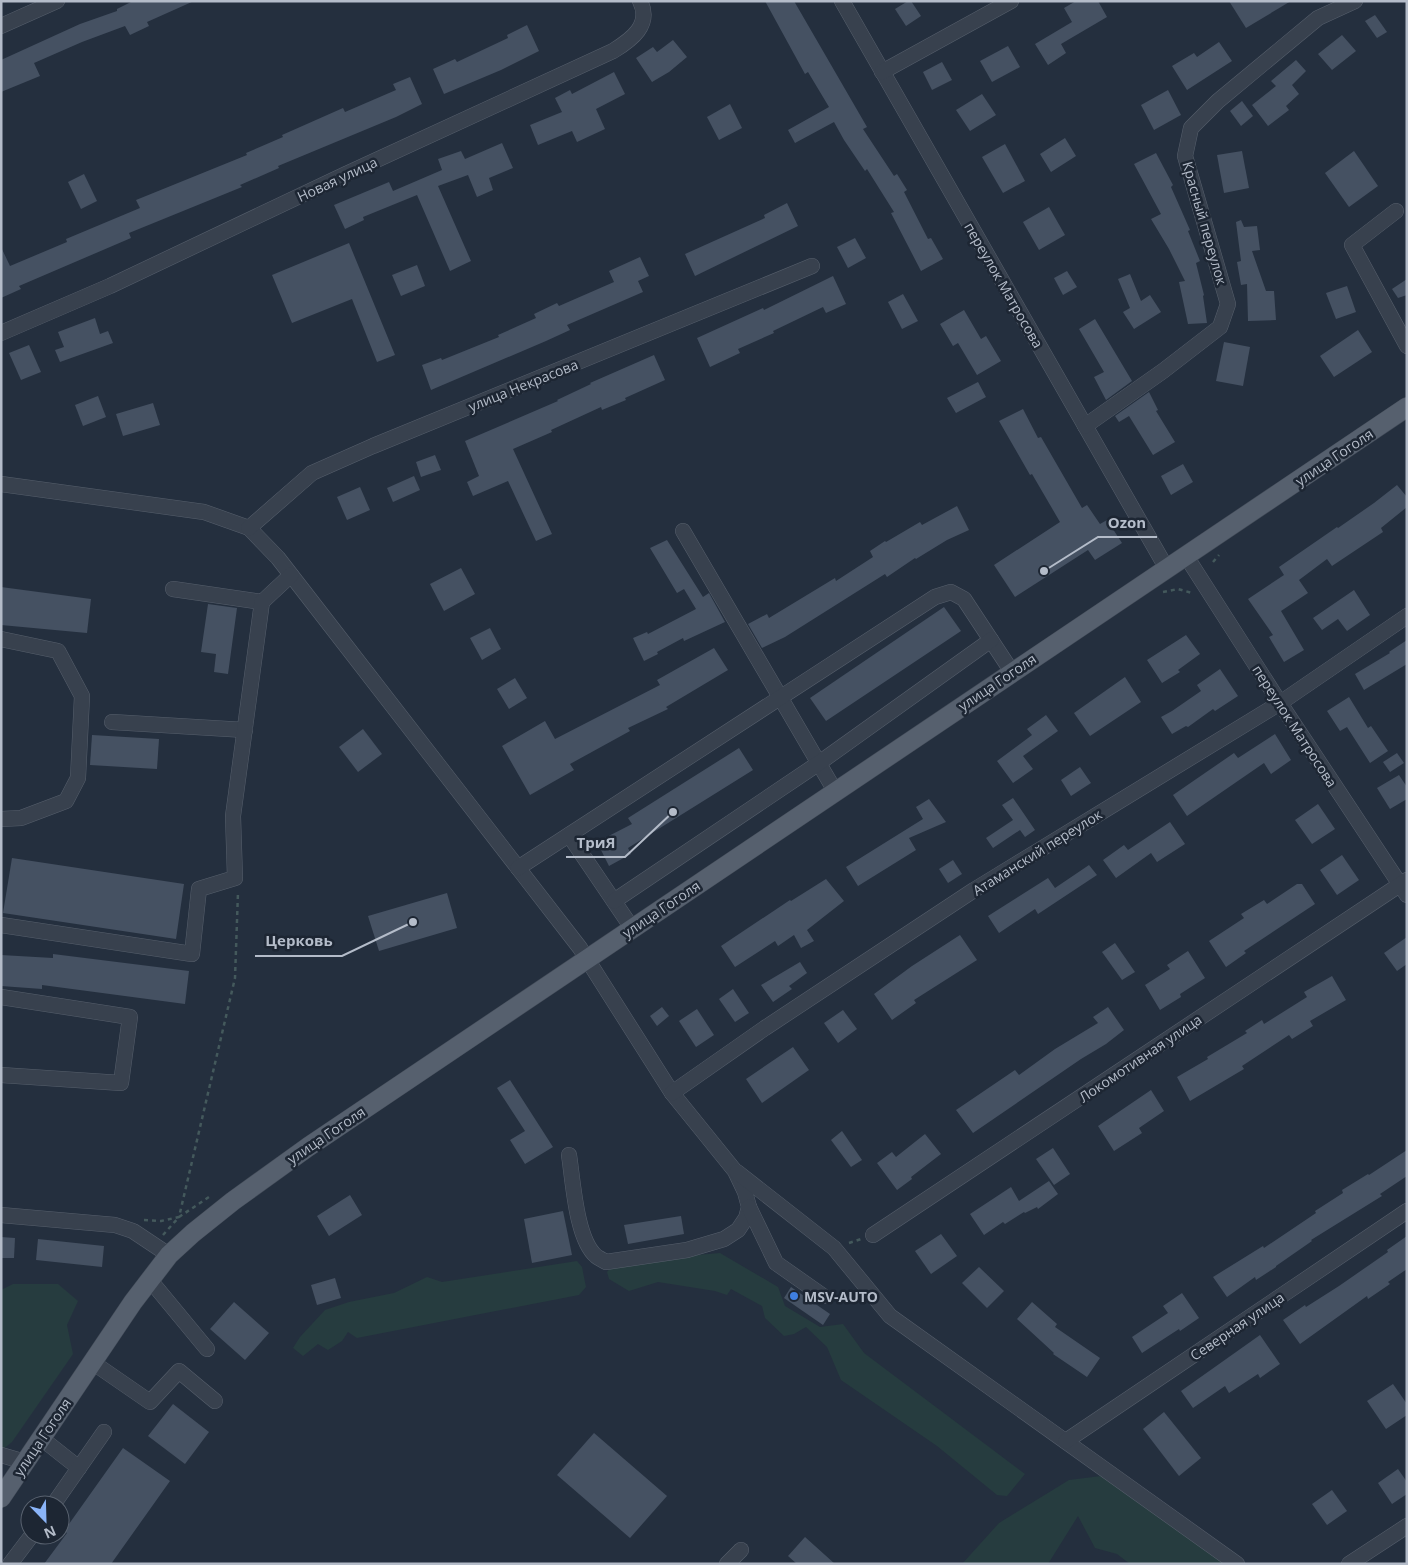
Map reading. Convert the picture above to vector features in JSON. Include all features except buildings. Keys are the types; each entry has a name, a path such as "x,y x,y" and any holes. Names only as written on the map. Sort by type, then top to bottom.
{"main road":[{"name":"улица Гоголя","path":"1,1498 92,1362 169,1255 233,1200 308,1147 632,928 1407,407"}],"street":[{"path":"1,26 57,1"},
{"name":"Новая улица","path":"1,333 110,286 346,174 613,51 630,40 642,26 644,10 640,1"},
{"name":"переулок Матросова","path":"842,1 1167,569"},
{"path":"882,72 1011,1"},
{"name":"Красный переулок","path":"1085,426 1164,371 1220,327 1228,304 1185,156 1191,128 1218,101 1318,18 1355,1"},
{"path":"1396,211 1352,244 1407,346"},
{"name":"улица Некрасова","path":"249,528 312,474 373,446 812,266"},
{"path":"1,484 204,512 249,528 278,558 587,959 672,1093 735,1171 834,1248 890,1316 1236,1564"},
{"path":"683,531 835,791"},
{"name":"переулок Матросова","path":"1186,556 1280,703 1405,887"},
{"path":"1,925 192,954 199,889 235,878 233,816 262,602 290,575"},
{"path":"172,589 262,602"},
{"path":"518,868 935,597 951,592 964,599 1012,672"},
{"name":"Атаманский переулок","path":"672,1093 765,1028 974,890 1280,703 1407,616"},
{"path":"1,639 58,651 82,696 78,778 66,801 21,818 1,819"},
{"path":"614,901 819,763 992,640"},
{"path":"112,722 245,730"},
{"path":"569,835 632,928"},
{"name":"Локомотивная улица","path":"873,1235 1405,887"},
{"path":"1,997 130,1017 121,1083 1,1075"},
{"path":"568,1155 580,1227 595,1255 606,1262 687,1250 724,1239 738,1230 746,1218 750,1207"},
{"path":"735,1171 776,1263 823,1296"},
{"name":"Северная улица","path":"1066,1441 1407,1211"},
{"path":"1,1215 115,1225 133,1231 169,1255"},
{"path":"150,1280 207,1349"},
{"path":"92,1362 150,1402 179,1370 214,1401"},
{"path":"60,1495 104,1432"},
{"path":"42,1438 79,1468"},
{"path":"1,1455 25,1462"},
{"path":"1349,1564 1407,1526"},
{"path":"10,1564 24,1545"},
{"path":"727,1564 741,1550"}],"path":[{"path":"135,1220 161,1222 179,1217 235,978 238,889 235,878"},
{"path":"834,1248 873,1235"}],"green space":[{"path":"720,1253 778,1287 785,1306 820,1327 843,1324 864,1353 1025,1474 1007,1496 997,1495 937,1446 841,1380 827,1347 806,1327 794,1334 784,1336 765,1318 762,1306 731,1289 727,1295 715,1291 658,1282 629,1291 609,1279 607,1272 616,1262"},
{"path":"577,1261 582,1267 586,1287 579,1295 357,1338 348,1332 342,1341 328,1350 318,1344 303,1356 293,1348 300,1337 325,1310 349,1302 394,1293 427,1277 442,1282"},
{"path":"13,1284 58,1284 78,1301 67,1325 73,1354 12,1442 2,1450 1,1290"},
{"path":"1101,1476 1134,1491 1229,1564 1130,1564 1117,1554 1095,1548 1078,1516 1048,1564 962,1564 999,1523 1069,1480"}],"place":[{"name":"Ozon","path":"1044,571"},
{"name":"ТриЯ","path":"673,812"},
{"name":"Церковь","path":"413,922"},
{"name":"MSV-AUTO","path":"794,1296"}]}
